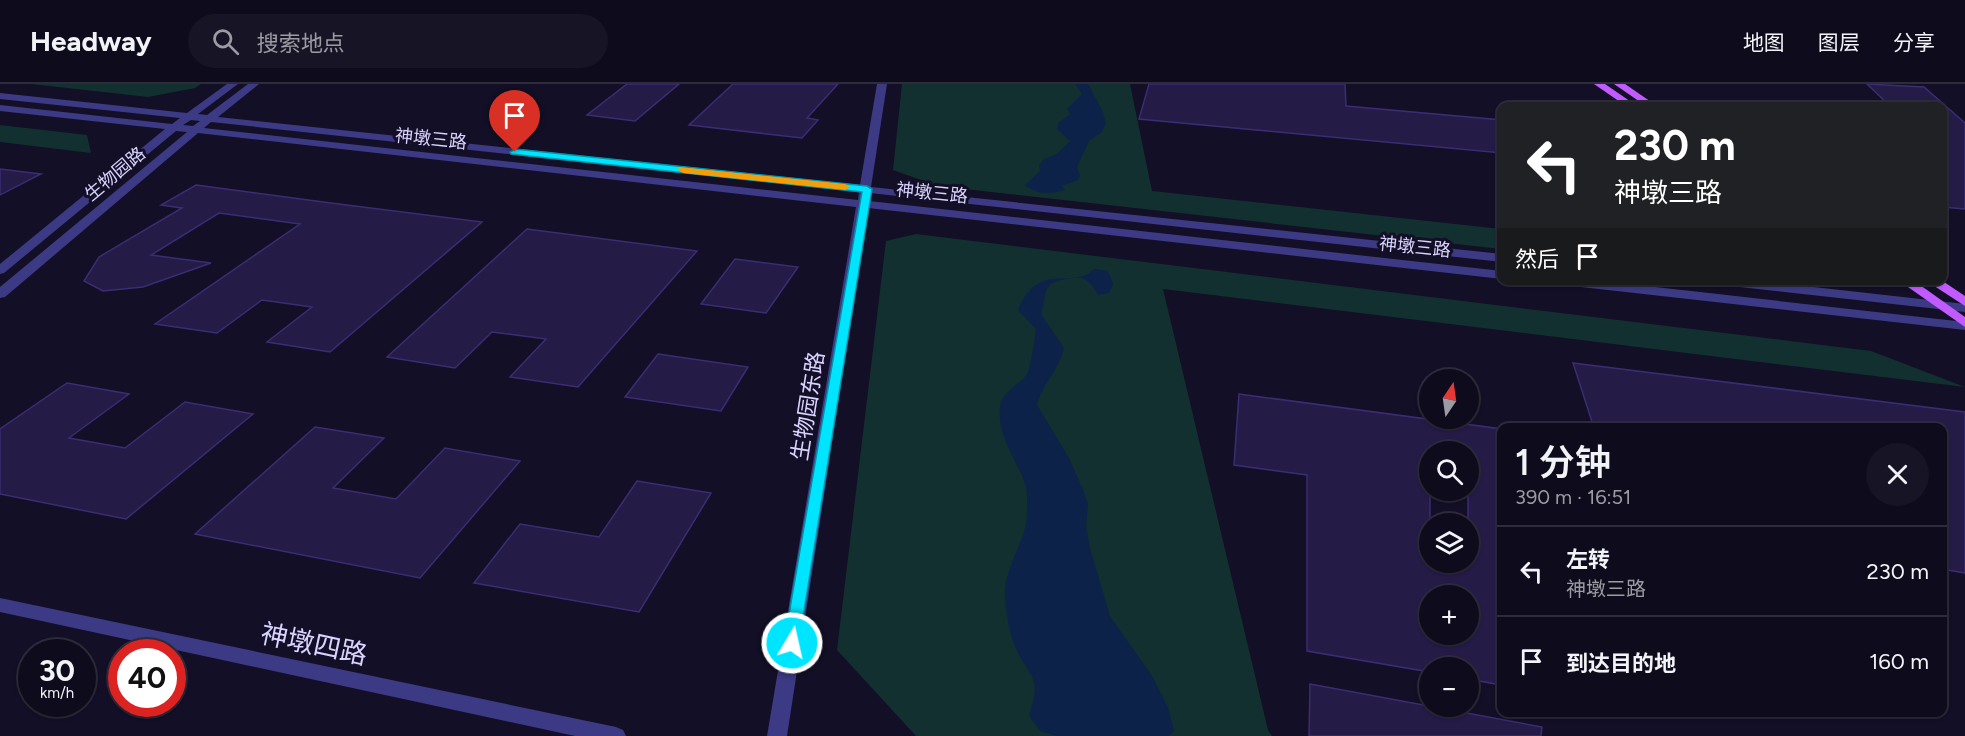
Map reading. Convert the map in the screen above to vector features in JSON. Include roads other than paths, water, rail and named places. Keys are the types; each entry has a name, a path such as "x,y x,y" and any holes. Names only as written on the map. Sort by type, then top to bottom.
{"main road":[{"path":"1599,84 1626,102"},
{"path":"1619,84 1646,102"},
{"path":"1911,285 1965,325"},
{"path":"1939,285 1965,302"}],"street":[{"name":"生物园路","path":"0,270 173,128 234,84"},
{"name":"生物园路","path":"0,294 194,131 255,84"},
{"name":"生物园东路","path":"777,736 882,84"},
{"name":"神墩三路","path":"0,96 865,196 1497,274"},
{"name":"神墩三路","path":"0,108 194,131 1497,258"},
{"path":"1600,285 1965,325"},
{"path":"1758,285 1965,308"},
{"name":"神墩四路","path":"0,604 616,736"}],"water":[{"path":"1075,84 1088,84 1106,123 1102,132 1089,141 1077,167 1080,175 1078,180 1062,186 1065,190 1049,193 1034,191 1025,185 1040,171 1039,165 1044,159 1057,154 1070,141 1057,129 1058,123 1070,114 1067,109 1082,94"},
{"path":"1094,269 1108,271 1113,284 1109,293 1098,295 1089,283 1081,278 1059,281 1047,289 1041,314 1064,348 1037,405 1069,458 1084,492 1088,505 1086,526 1090,548 1110,616 1152,676 1168,707 1174,731 1169,736 1057,736 1040,731 1029,716 1035,688 1034,682 1015,647 1007,613 1005,588 1026,523 1027,496 1024,481 1004,437 1000,408 1003,397 1027,374 1036,329 1018,310 1026,294 1036,285 1046,280 1076,278"}]}
